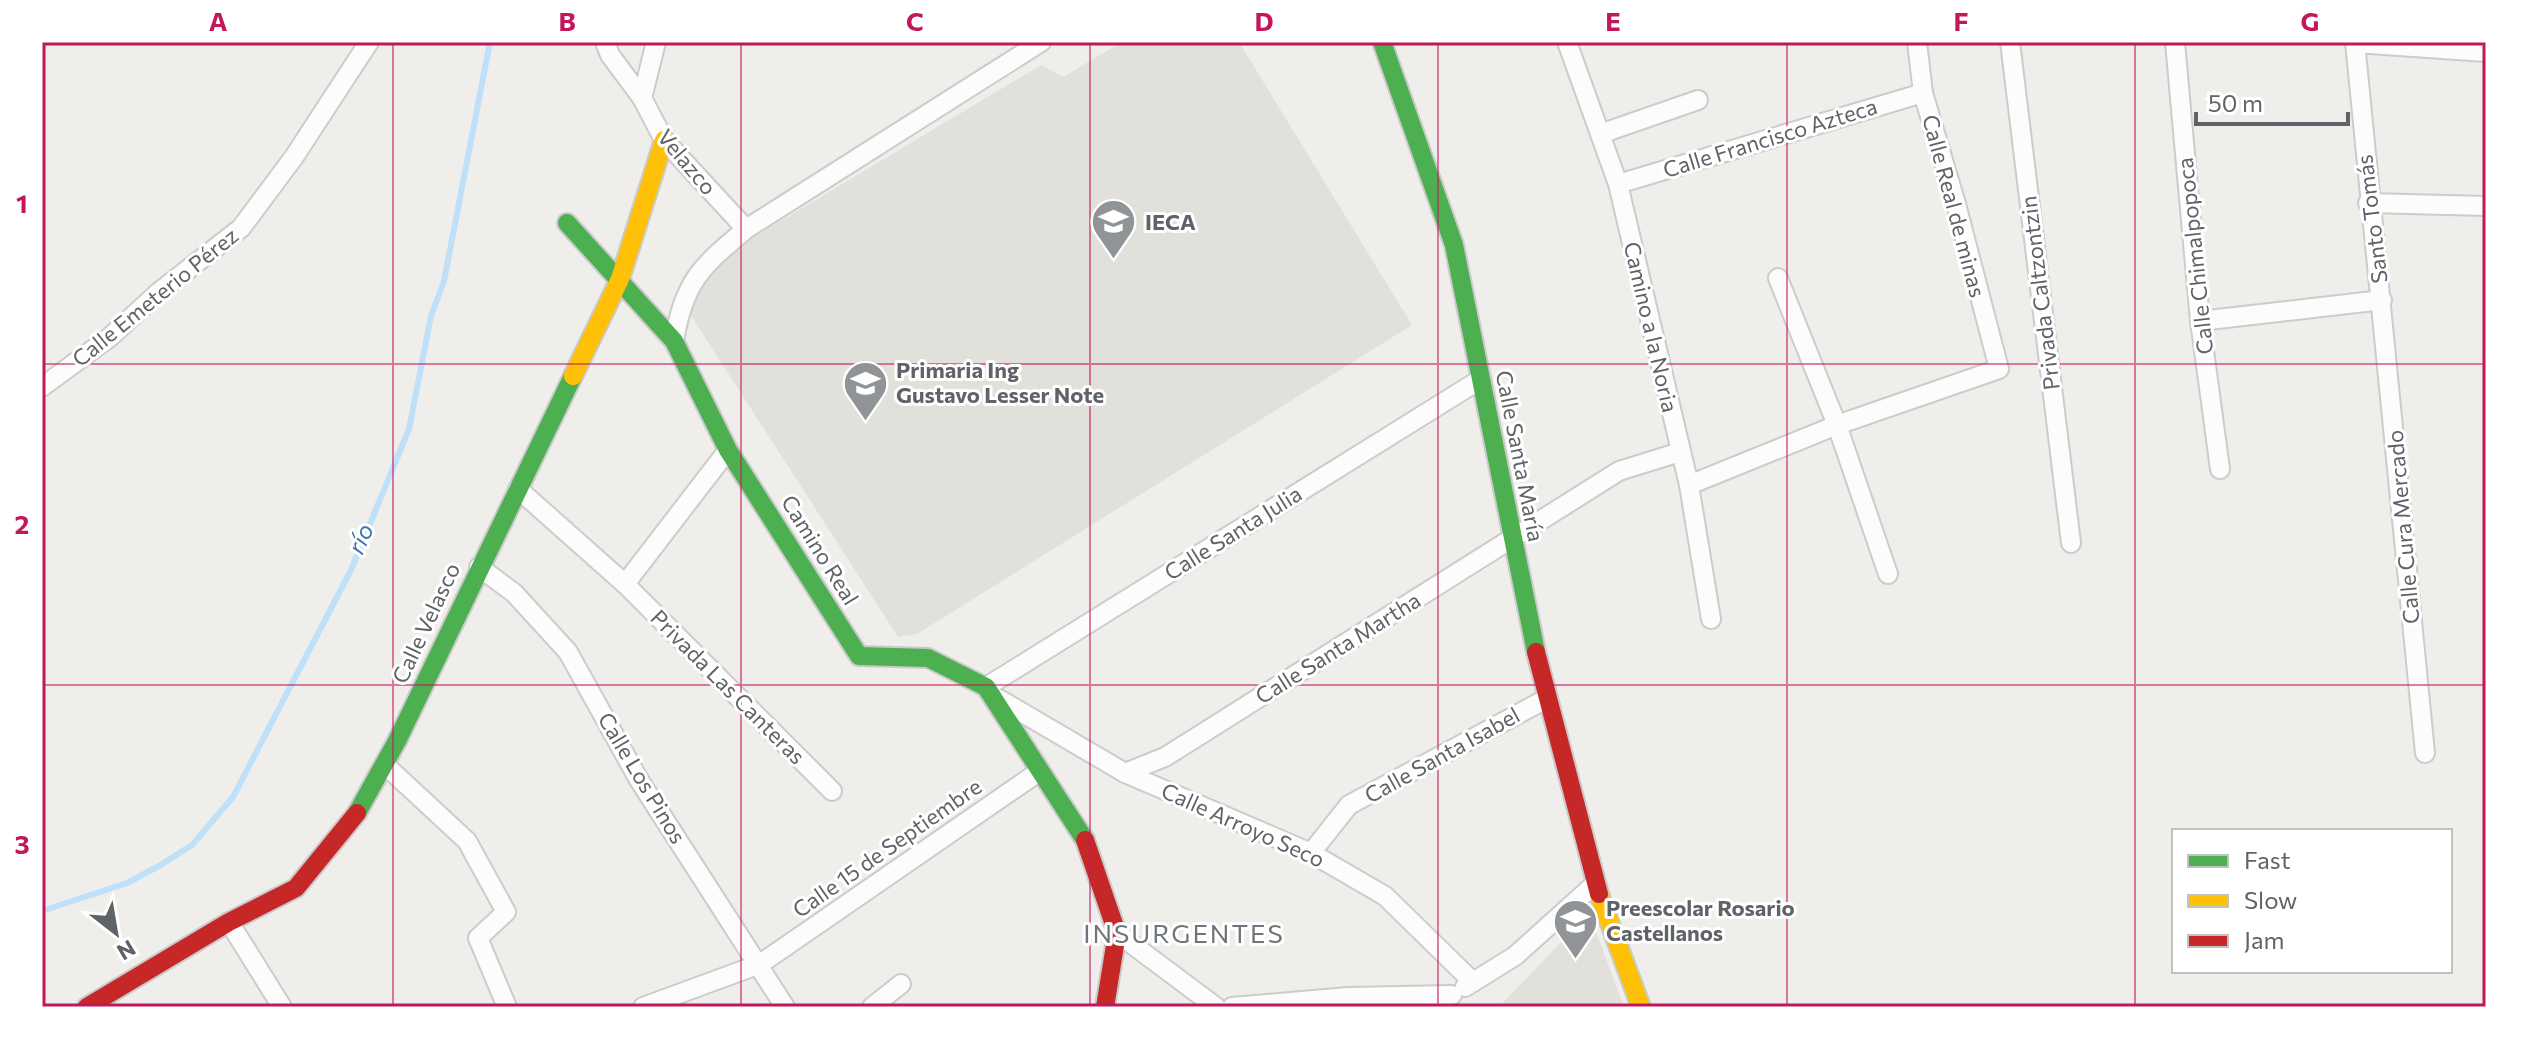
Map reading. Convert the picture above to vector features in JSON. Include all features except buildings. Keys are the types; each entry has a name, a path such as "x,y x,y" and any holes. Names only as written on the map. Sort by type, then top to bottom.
{"street":[{"name":"Calle Emeterio Pérez","path":"42,387 110,337 159,292 241,228 294,157 369,42"},
{"name":"Velazco","path":"605,42 642,98 664,140 746,229"},
{"path":"642,98 656,42"},
{"path":"674,341 679,311 702,265 746,229 1041,42"},
{"name":"Calle Santa María","path":"1382,42 1454,245 1511,539 1546,699 1595,884 1641,1007"},
{"name":"Camino a la Noria","path":"1567,42 1618,184 1689,485 1711,619"},
{"name":"Calle Real de minas","path":"1837,425 1999,369 1923,93 1917,42"},
{"name":"Privada Caltzontzin","path":"2010,42 2071,543"},
{"name":"Calle Chimalpopoca","path":"2175,42 2200,321 2220,469"},
{"path":"2355,42 2486,52"},
{"name":"Santo Tomás","path":"2355,42 2368,203 2382,300"},
{"name":"Calle Francisco Azteca","path":"1618,184 1923,93"},
{"path":"1600,134 1698,100"},
{"name":"Calle Velasco","path":"87,1007 229,922 296,888 331,849 385,765 620,279 664,140"},
{"path":"2368,203 2486,206"},
{"name":"Camino Real","path":"567,223 674,341 728,450 859,656 928,658 990,691"},
{"path":"1778,278 1837,425 1888,574"},
{"path":"2200,321 2382,300"},
{"name":"Calle Cura Mercado","path":"2382,300 2425,753"},
{"name":"Calle Santa Julia","path":"990,691 1481,379"},
{"path":"1689,485 1837,425"},
{"path":"625,584 728,450"},
{"name":"Calle Santa Martha","path":"1125,773 1165,757 1619,471 1680,452"},
{"name":"Privada Las Canteras","path":"518,489 625,584 832,791"},
{"name":"Calle Los Pinos","path":"479,567 514,593 568,652 639,780 785,1007"},
{"path":"990,691 1091,849 1117,933 1105,1007"},
{"name":"Calle Arroyo Seco","path":"990,691 1125,773 1311,853 1385,896 1473,982"},
{"name":"Calle Santa Isabel","path":"1311,853 1349,805 1546,699"},
{"path":"1165,757 1172,793"},
{"path":"385,765 467,841 506,912 478,938 507,1007"},
{"name":"Calle 15 de Septiembre","path":"643,1007 760,964 1040,771"},
{"path":"1232,1007 1454,1001 1473,982 1515,956 1595,884"},
{"path":"229,922 282,1007"},
{"path":"1117,933 1216,1007"},
{"path":"872,1007 901,984"}],"shaded area":[{"name":"IECA","path":"1122,42 1239,42 1412,325 917,634 898,637 690,314 705,277 724,255 1041,65 1063,77"},
{"name":"Preescolar Rosario Castellanos","path":"1589,913 1624,1007 1499,1007"}],"waterway":[{"name":"río","path":"42,911 127,883 192,845 233,797 351,570 409,429 431,316 444,281 490,42"}],"traffic: fast":[{"path":"1382,42 1454,245 1536,652"},
{"path":"567,223 674,341 728,450 859,656 928,658 986,687 1085,840"},
{"path":"357,813 397,741 573,376"}],"traffic: slow":[{"path":"573,376 620,279 664,140"},
{"path":"1599,894 1641,1007"}],"traffic: jam":[{"path":"1536,652 1599,894"},
{"path":"87,1007 229,922 296,888 357,813"},
{"path":"1085,840 1117,933 1105,1007"}],"place":[{"name":"IECA","path":"1114,261"},
{"name":"Primaria Ing Gustavo Lesser Note","path":"865,422"},
{"name":"Preescolar Rosario Castellanos","path":"1575,960"}],"district":[{"name":"INSURGENTES","path":"1184,934"}]}
